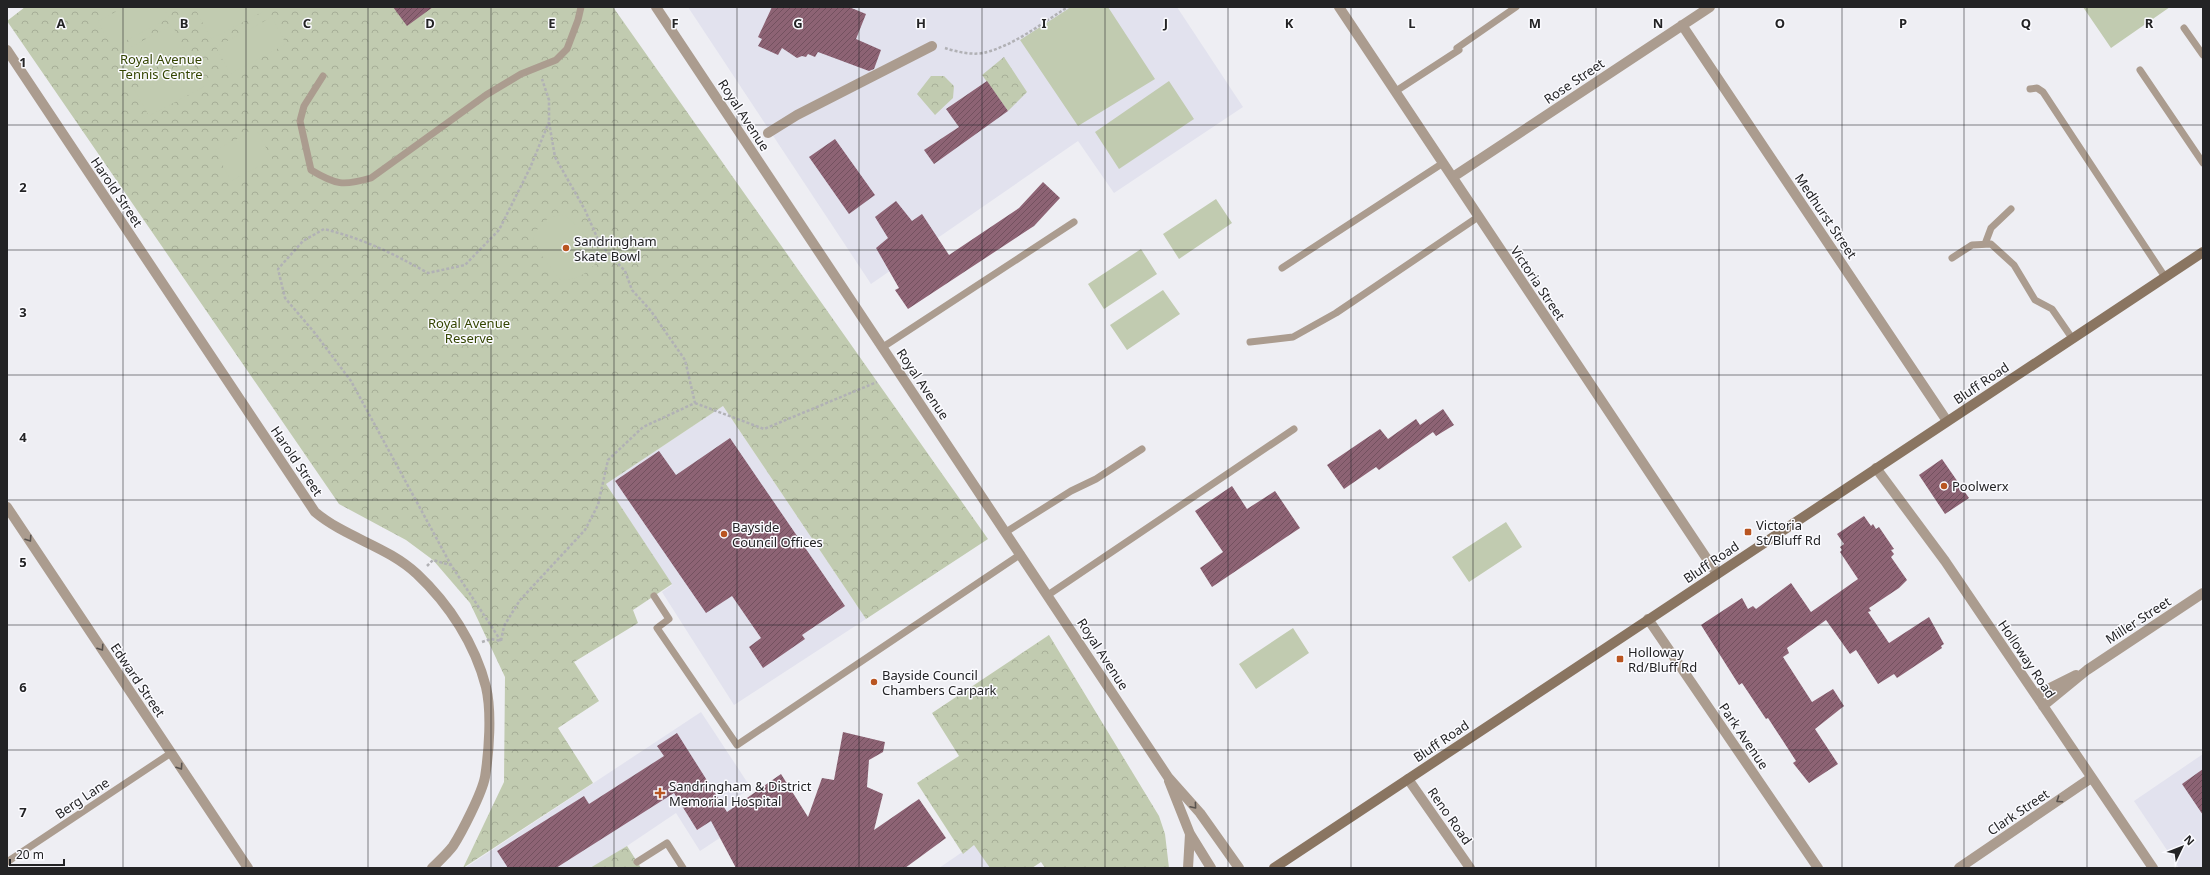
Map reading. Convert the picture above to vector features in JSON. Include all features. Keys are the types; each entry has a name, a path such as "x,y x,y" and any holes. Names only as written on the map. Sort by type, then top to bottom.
{"main road":[{"name":"Bluff Road","path":"1274,868 2203,252"}],"street":[{"name":"Royal Avenue","path":"656,7 1168,777 1200,813 1239,868"},
{"name":"Victoria Street","path":"1339,7 1717,574"},
{"name":"Rose Street","path":"1453,177 1710,7"},
{"name":"Medhurst Street","path":"1682,25 1947,421"},
{"path":"768,133 797,114 932,46"},
{"name":"Harold Street","path":"7,50 315,512 330,525 394,555 418,574 449,610 471,645 486,687 489,718 485,779 453,846 432,868"},
{"name":"Holloway Road","path":"1876,468 1945,561 2153,868"},
{"name":"Edward Street","path":"7,507 248,868"},
{"name":"Miller Street","path":"2043,706 2087,670 2203,593"},
{"name":"Park Avenue","path":"1648,619 1818,868"},
{"name":"Miller Street","path":"2036,695 2087,670"},
{"name":"Royal Avenue","path":"1168,777 1190,834 1211,868"},
{"name":"Clark Street","path":"1960,868 2092,778"},
{"name":"Reno Road","path":"1408,779 1470,868"},
{"path":"1188,868 1190,834"}],"lane":[{"path":"323,76 304,106 300,121 311,170 330,182 350,184 371,178 486,95 521,74 556,60 567,49 578,20 581,7"},
{"path":"1396,91 1459,50 1458,48 1516,7"},
{"path":"2184,28 2203,54"},
{"path":"2140,70 2203,163"},
{"path":"2030,90 2036,88 2043,92 2165,277"},
{"path":"1282,268 1443,163"},
{"path":"1985,244 1992,228 2011,209"},
{"path":"1250,342 1293,337 1336,313 1478,217"},
{"path":"883,347 1074,222"},
{"path":"1952,258 1972,245 1991,244 2014,265 2035,300 2052,309 2072,338"},
{"path":"1048,595 1294,429"},
{"path":"1006,532 1071,491 1096,479 1142,449"},
{"path":"654,596 669,619 657,628 737,745 1021,554"},
{"name":"Berg Lane","path":"7,862 171,753"},
{"path":"637,862 667,843 683,868"}],"path":[{"path":"932,46 937,44 958,52 986,53 1012,42 1068,7"},
{"path":"538,67 549,100 549,122 555,157 585,210 600,244 625,270 632,290 651,311 685,360 695,403"},
{"path":"501,641 451,565 351,381 314,332 285,298 278,269 302,241 324,229 346,234 386,249 428,273 465,265 499,230 530,168 549,122"},
{"path":"501,641 504,626 520,600 585,530 598,504 608,460 643,427 695,403 764,429 877,382"},
{"path":"418,574 433,560 451,565"},
{"path":"471,645 491,639 501,641"}],"shaded area":[{"path":"688,7 1177,7 1243,107 1114,193 1078,141 871,284"},
{"name":"Bayside Council Offices","path":"723,406 866,619 734,705 662,592 672,585 606,484"},
{"name":"Sandringham & District Memorial Hospital","path":"701,712 751,788 734,799 747,820 700,851 676,813 627,846 641,868 465,868"},
{"path":"2203,754 2203,868 2179,868 2134,801"},
{"path":"974,844 990,868 939,868"}],"green space":[{"name":"Royal Avenue Reserve","path":"25,7 613,7 988,539 866,619 723,406 606,484 672,584 633,610 638,623 574,662 599,701 558,728 593,783 463,868 504,782 505,677 470,603 433,560 406,540 339,504 7,21"},
{"path":"125,7 163,7 169,18 112,48 98,21"},
{"path":"207,7 267,7 268,9 211,39 197,12"},
{"path":"1071,7 1108,7 1155,79 1078,126 1020,40"},
{"path":"2083,7 2170,7 2111,48"},
{"path":"272,17 286,44 230,74 216,47"},
{"path":"172,25 186,51 130,81 116,55"},
{"path":"1004,57 1027,92 1008,111 982,75"},
{"path":"191,60 205,86 149,116 134,89"},
{"path":"931,76 944,76 954,86 953,98 935,115 917,94"},
{"path":"1169,81 1194,119 1119,169 1095,132"},
{"path":"256,129 272,159 231,181 215,150"},
{"path":"1216,199 1232,223 1179,259 1163,234"},
{"name":"Sandringham Skate Bowl","path":"565,215 579,228 596,254 595,264 583,274 576,278 560,280 542,256 533,239 538,228 544,221 553,217"},
{"path":"1141,249 1157,274 1104,309 1088,284"},
{"path":"1163,290 1180,314 1127,350 1110,325"},
{"path":"1506,522 1522,547 1469,582 1452,557"},
{"path":"1293,628 1309,653 1256,689 1239,664"},
{"path":"1049,635 1159,816 1165,834 1169,868 1045,868 1041,862 1032,868 990,868 974,845 963,854 917,783 959,756 932,713"},
{"path":"627,846 641,868 590,868"}],"building":[{"path":"393,7 433,7 407,26"},
{"path":"772,7 849,7 866,14 856,39 881,50 874,69 869,71 818,52 815,57 808,54 806,57 802,56 797,58 782,48 778,55 758,46 762,39 758,37"},
{"path":"987,81 1008,111 934,164 924,150 959,127 946,109"},
{"path":"835,139 875,195 849,214 809,157"},
{"path":"1043,182 1060,198 1034,226 908,309 895,290 899,288 876,248 888,238 875,217 896,201 912,221 922,214 949,255 1019,208"},
{"path":"1443,409 1454,425 1436,436 1433,432 1379,470 1376,467 1344,489 1327,465 1380,429 1388,439 1416,419 1420,425"},
{"name":"Bayside Council Offices","path":"730,438 845,606 802,635 805,639 763,668 749,647 761,638 732,596 706,613 615,481 659,451 676,475"},
{"name":"Poolwerx","path":"1942,459 1969,498 1945,514 1919,475"},
{"path":"1232,486 1247,509 1275,491 1300,528 1212,587 1200,568 1223,552 1195,511"},
{"path":"1864,516 1871,526 1873,524 1876,529 1879,527 1894,549 1891,550 1894,554 1891,557 1907,580 1899,588 1869,608 1871,611 1868,612 1889,643 1929,617 1944,644 1941,646 1942,648 1897,678 1894,674 1878,684 1856,650 1850,654 1826,620 1787,648 1789,653 1783,657 1812,702 1833,689 1844,706 1815,729 1838,764 1809,783 1793,763 1796,761 1768,718 1766,719 1742,683 1739,685 1701,625 1742,598 1748,609 1753,606 1756,609 1791,583 1811,612 1858,579 1840,552 1842,550 1840,547 1844,544 1837,534"},
{"path":"843,732 885,742 883,752 869,760 867,787 883,794 874,830 919,799 946,838 905,868 736,868 711,821 697,830 674,793 556,868 508,868 497,851 584,796 589,804 664,756 657,746 677,733 727,812 781,774 808,817 822,778 834,780"},
{"path":"2203,769 2203,815 2182,784"}],"place":[{"name":"Sandringham Skate Bowl","path":"566,248"},
{"name":"Poolwerx","path":"1944,486"},
{"name":"Victoria St/Bluff Rd","path":"1748,532"},
{"name":"Bayside Council Offices","path":"724,534"},
{"name":"Holloway Rd/Bluff Rd","path":"1620,659"},
{"name":"Bayside Council Chambers Carpark","path":"874,682"},
{"name":"Sandringham & District Memorial Hospital","path":"660,793"}],"park label":[{"name":"Royal Avenue Tennis Centre","path":"161,66"}]}
